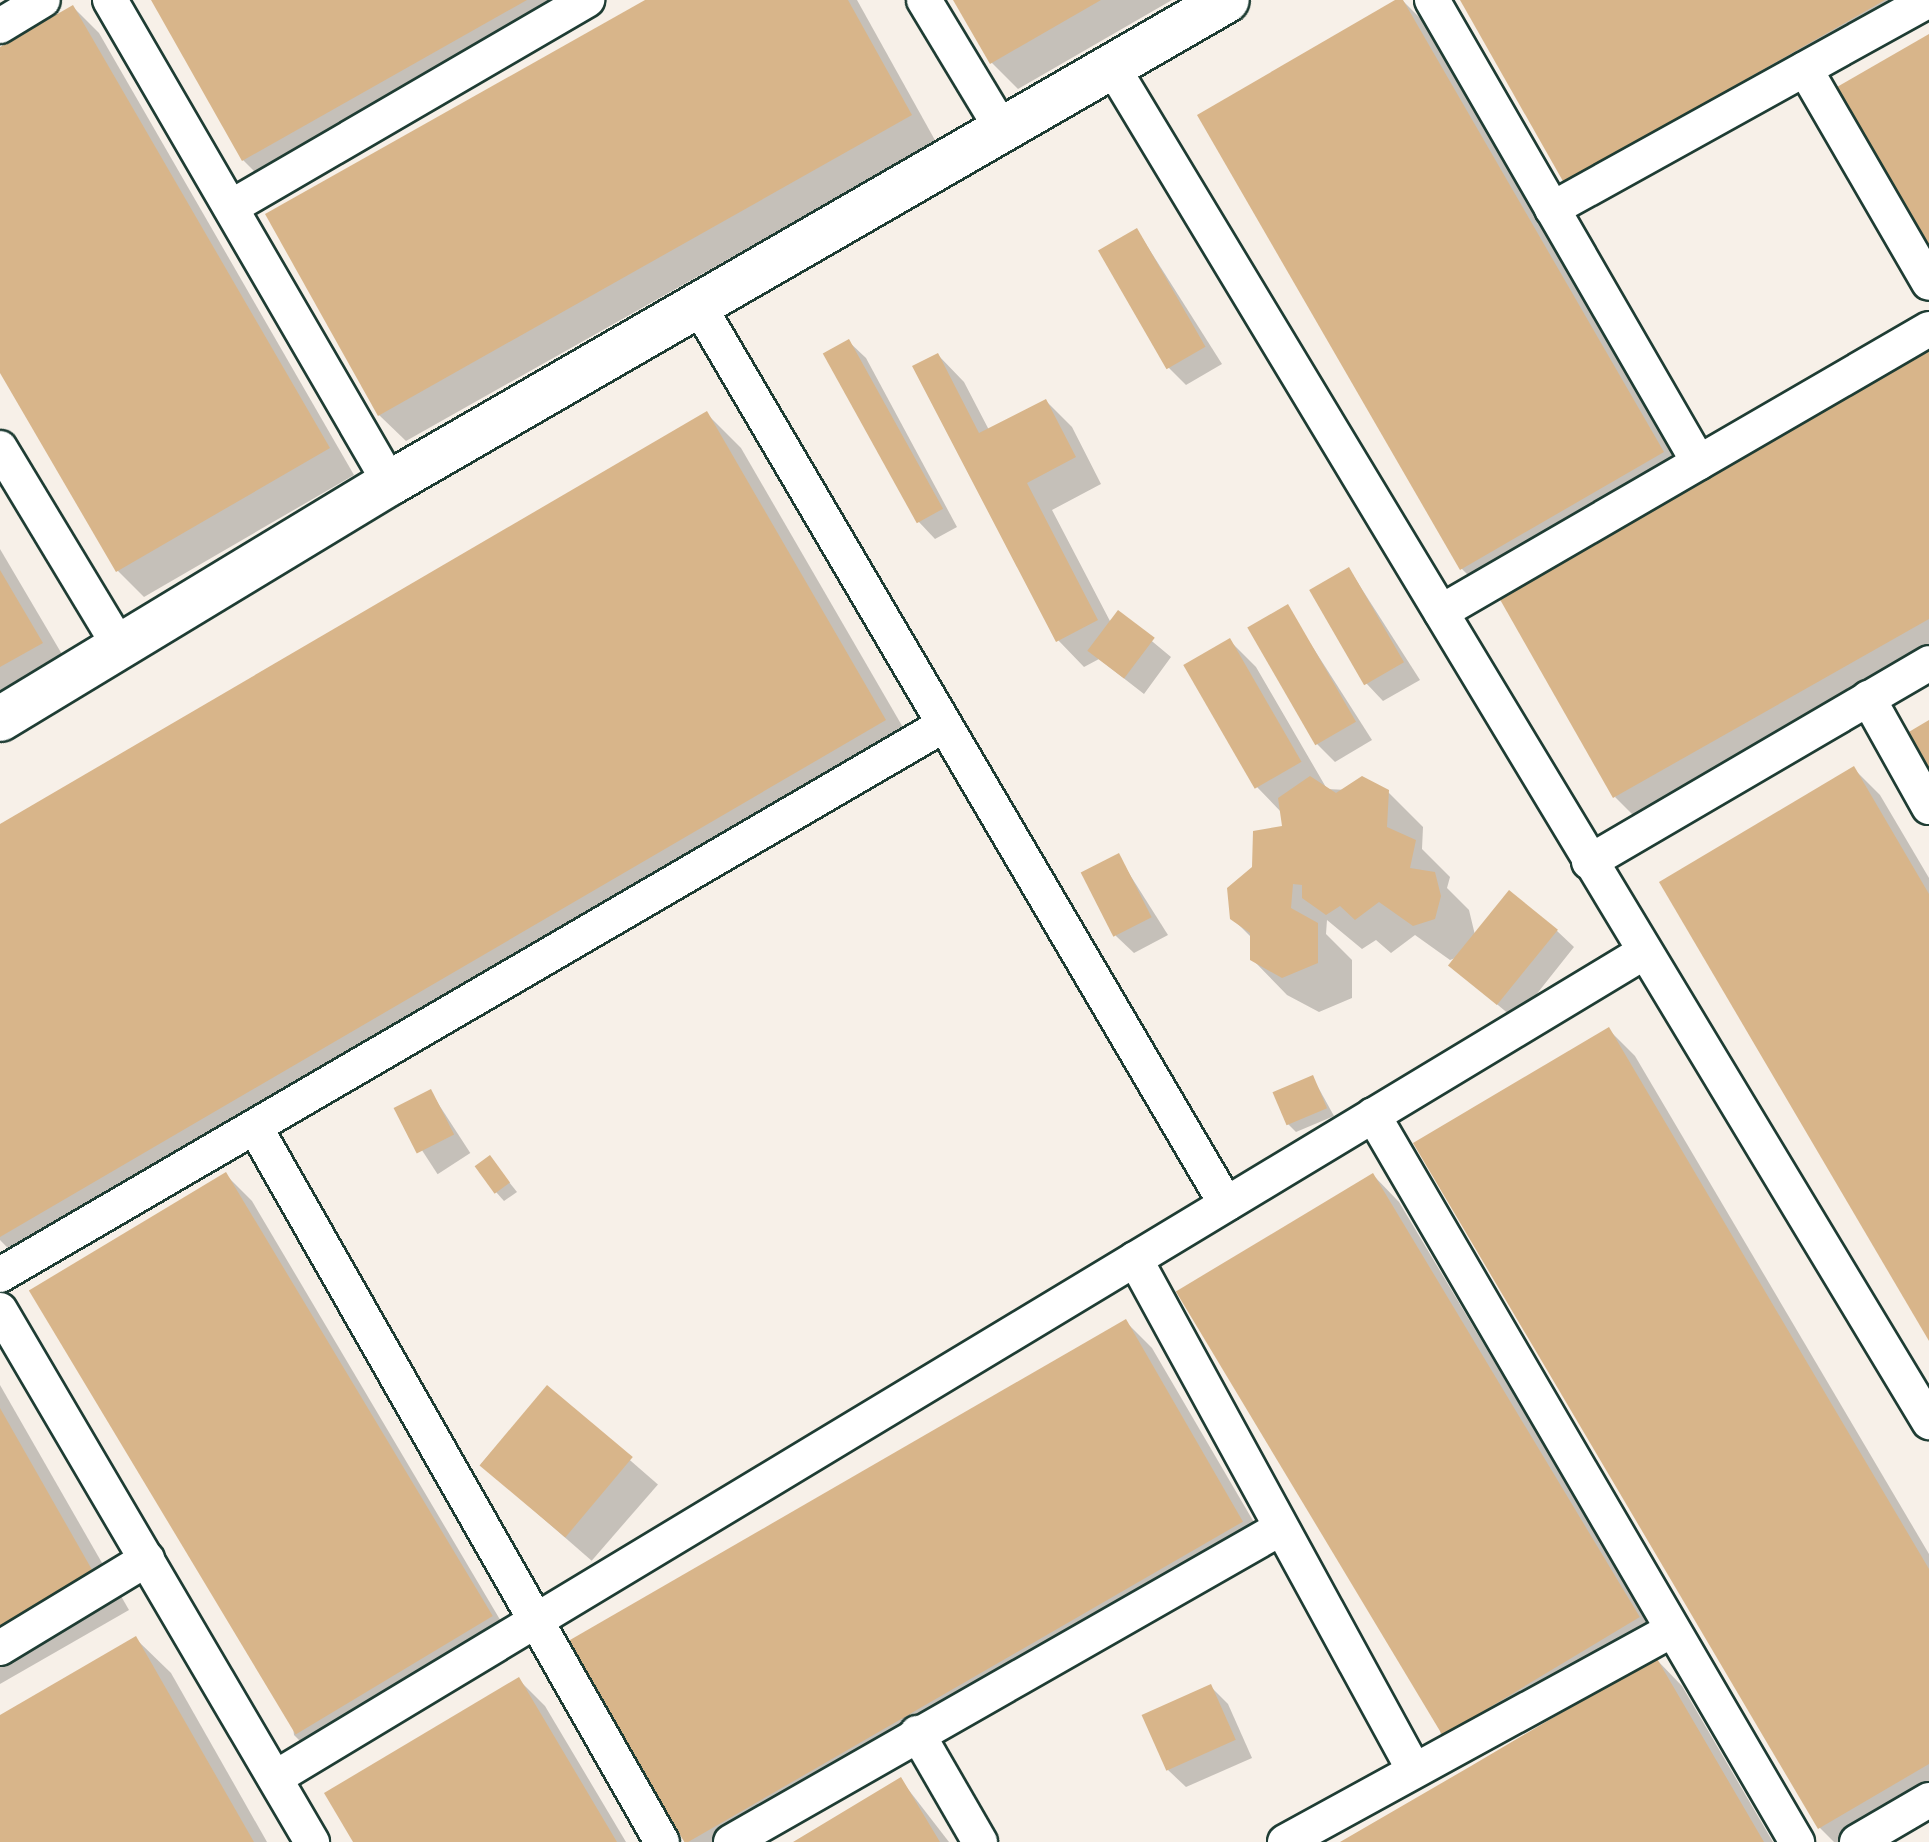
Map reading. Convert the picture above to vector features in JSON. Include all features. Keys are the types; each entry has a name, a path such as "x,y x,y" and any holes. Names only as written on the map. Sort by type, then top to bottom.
{"street":[{"path":"0,26 43,0"},
{"path":"110,0 233,206 390,483"},
{"path":"233,206 587,0"},
{"path":"924,0 1003,131"},
{"path":"0,719 390,483 700,308 1003,131 1110,63 1227,0"},
{"path":"1432,0 1699,463"},
{"path":"1552,209 1929,0"},
{"path":"1110,63 1441,612 1641,954 1929,1422"},
{"path":"1805,69 1929,283"},
{"path":"700,308 942,726 1226,1204"},
{"path":"1441,612 1929,329"},
{"path":"0,448 120,647"},
{"path":"1589,862 1929,663"},
{"path":"1868,698 1929,807"},
{"path":"0,1275 256,1129 942,726"},
{"path":"275,1778 1641,954"},
{"path":"1373,1115 1671,1631 1797,1842"},
{"path":"256,1129 662,1842"},
{"path":"1135,1259 1414,1770"},
{"path":"0,1310 312,1842"},
{"path":"731,1842 917,1733 1281,1528"},
{"path":"0,1648 147,1559"},
{"path":"1285,1842 1671,1631"},
{"path":"917,1733 980,1842"},
{"path":"1857,1842 1929,1800"}],"building":[{"path":"151,0 527,0 242,161"},
{"path":"645,0 848,0 912,115 378,416 265,214"},
{"path":"953,0 1101,0 990,64"},
{"path":"1395,0 1403,0 1664,452 1460,570 1197,115"},
{"path":"1460,0 1885,0 1564,183"},
{"path":"73,5 330,448 116,572 0,373 0,47"},
{"path":"1929,34 1929,245 1837,87"},
{"path":"1137,228 1206,347 1167,369 1098,250"},
{"path":"849,339 943,509 917,523 823,354"},
{"path":"1929,350 1929,619 1613,798 1498,596"},
{"path":"938,353 979,433 1046,399 1076,457 1027,483 1098,620 1056,642 912,366"},
{"path":"707,411 886,720 0,1237 0,824"},
{"path":"1349,567 1404,662 1364,685 1309,590"},
{"path":"0,570 43,643 0,667"},
{"path":"1288,604 1356,722 1315,745 1247,628"},
{"path":"1118,610 1155,638 1124,678 1087,651"},
{"path":"1230,638 1302,762 1255,789 1183,665"},
{"path":"1929,720 1929,794 1897,739"},
{"path":"1854,766 1929,894 1929,1341 1659,882"},
{"path":"1310,776 1336,793 1362,776 1389,790 1387,827 1416,840 1410,868 1435,872 1441,896 1435,919 1413,926 1379,902 1355,920 1340,906 1326,915 1302,898 1302,885 1293,884 1291,908 1318,923 1318,963 1282,978 1250,960 1250,933 1230,919 1227,888 1252,867 1253,831 1282,826 1278,798"},
{"path":"1119,853 1152,917 1113,937 1081,873"},
{"path":"1509,890 1558,930 1497,1005 1448,965"},
{"path":"1609,1027 1929,1569 1929,1764 1818,1829 1413,1143"},
{"path":"1313,1075 1327,1108 1287,1125 1272,1092"},
{"path":"431,1089 454,1134 417,1154 394,1108"},
{"path":"490,1155 510,1183 495,1194 475,1166"},
{"path":"226,1172 493,1616 296,1734 29,1290"},
{"path":"1373,1173 1640,1617 1443,1735 1176,1291"},
{"path":"1126,1319 1243,1522 688,1842 684,1842 568,1641"},
{"path":"547,1385 633,1457 565,1537 480,1465"},
{"path":"0,1408 95,1575 0,1630"},
{"path":"136,1636 254,1842 0,1842 0,1715"},
{"path":"1656,1657 1764,1842 1340,1842 1471,1766"},
{"path":"519,1677 617,1842 353,1842 324,1793"},
{"path":"1211,1684 1236,1740 1166,1771 1142,1715"},
{"path":"901,1777 940,1842 793,1842 803,1836"}]}
